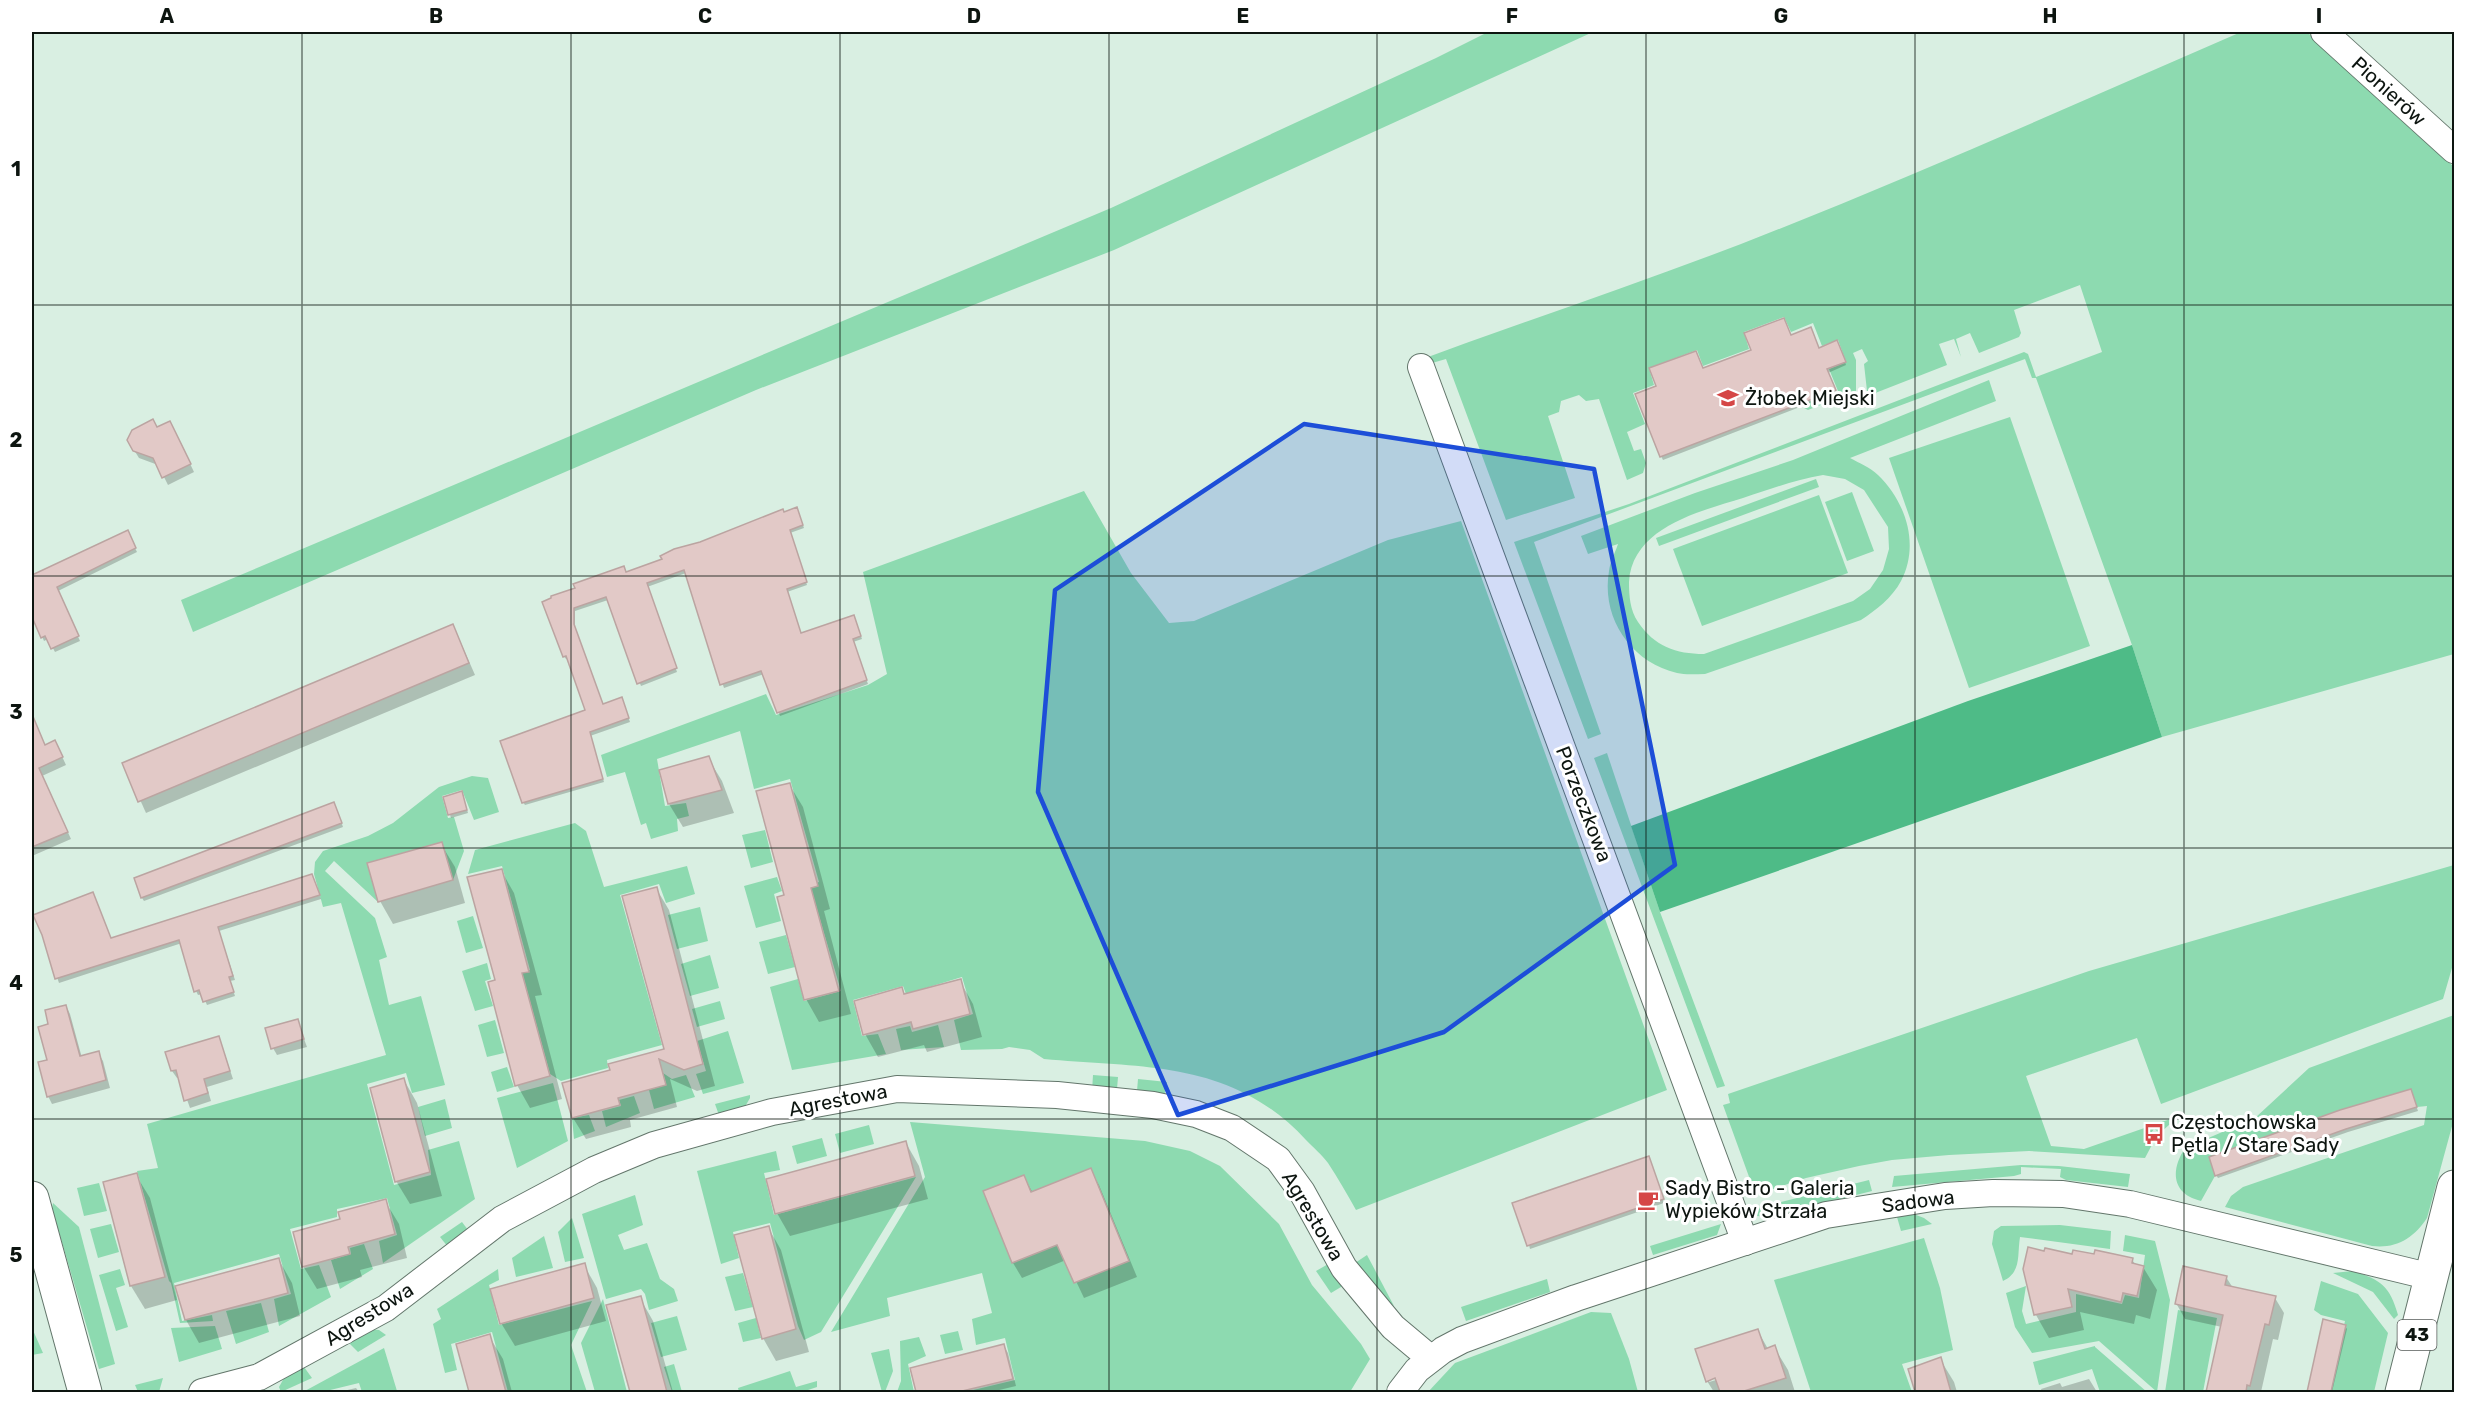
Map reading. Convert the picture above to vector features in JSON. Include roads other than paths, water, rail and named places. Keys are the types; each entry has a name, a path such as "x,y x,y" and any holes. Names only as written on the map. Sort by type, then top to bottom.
{"main road":[{"name":"43","path":"2402,1392 2454,1187"},
{"path":"32,1198 85,1392"}],"street":[{"name":"Pionierów","path":"2324,32 2454,150"},
{"name":"Porzeczkowa","path":"1421,367 1745,1242"},
{"name":"Agrestowa","path":"202,1392 259,1377 386,1308 502,1219 594,1170 654,1145 772,1112 897,1089 1057,1095 1153,1105 1196,1114 1232,1128 1278,1159 1302,1192 1344,1268 1393,1327 1430,1358"},
{"name":"Sadowa","path":"1400,1392 1417,1370 1430,1358 1462,1340 1565,1302 1826,1215 1880,1205 1993,1193 2063,1194 2175,1214 2432,1277"}],"place":[{"name":"Żłobek Miejski","path":"1728,398"},
{"name":"Częstochowska Pętla / Stare Sady","path":"2154,1134"},
{"name":"Sady Bistro - Galeria Wypieków Strzała","path":"1648,1200"}]}
